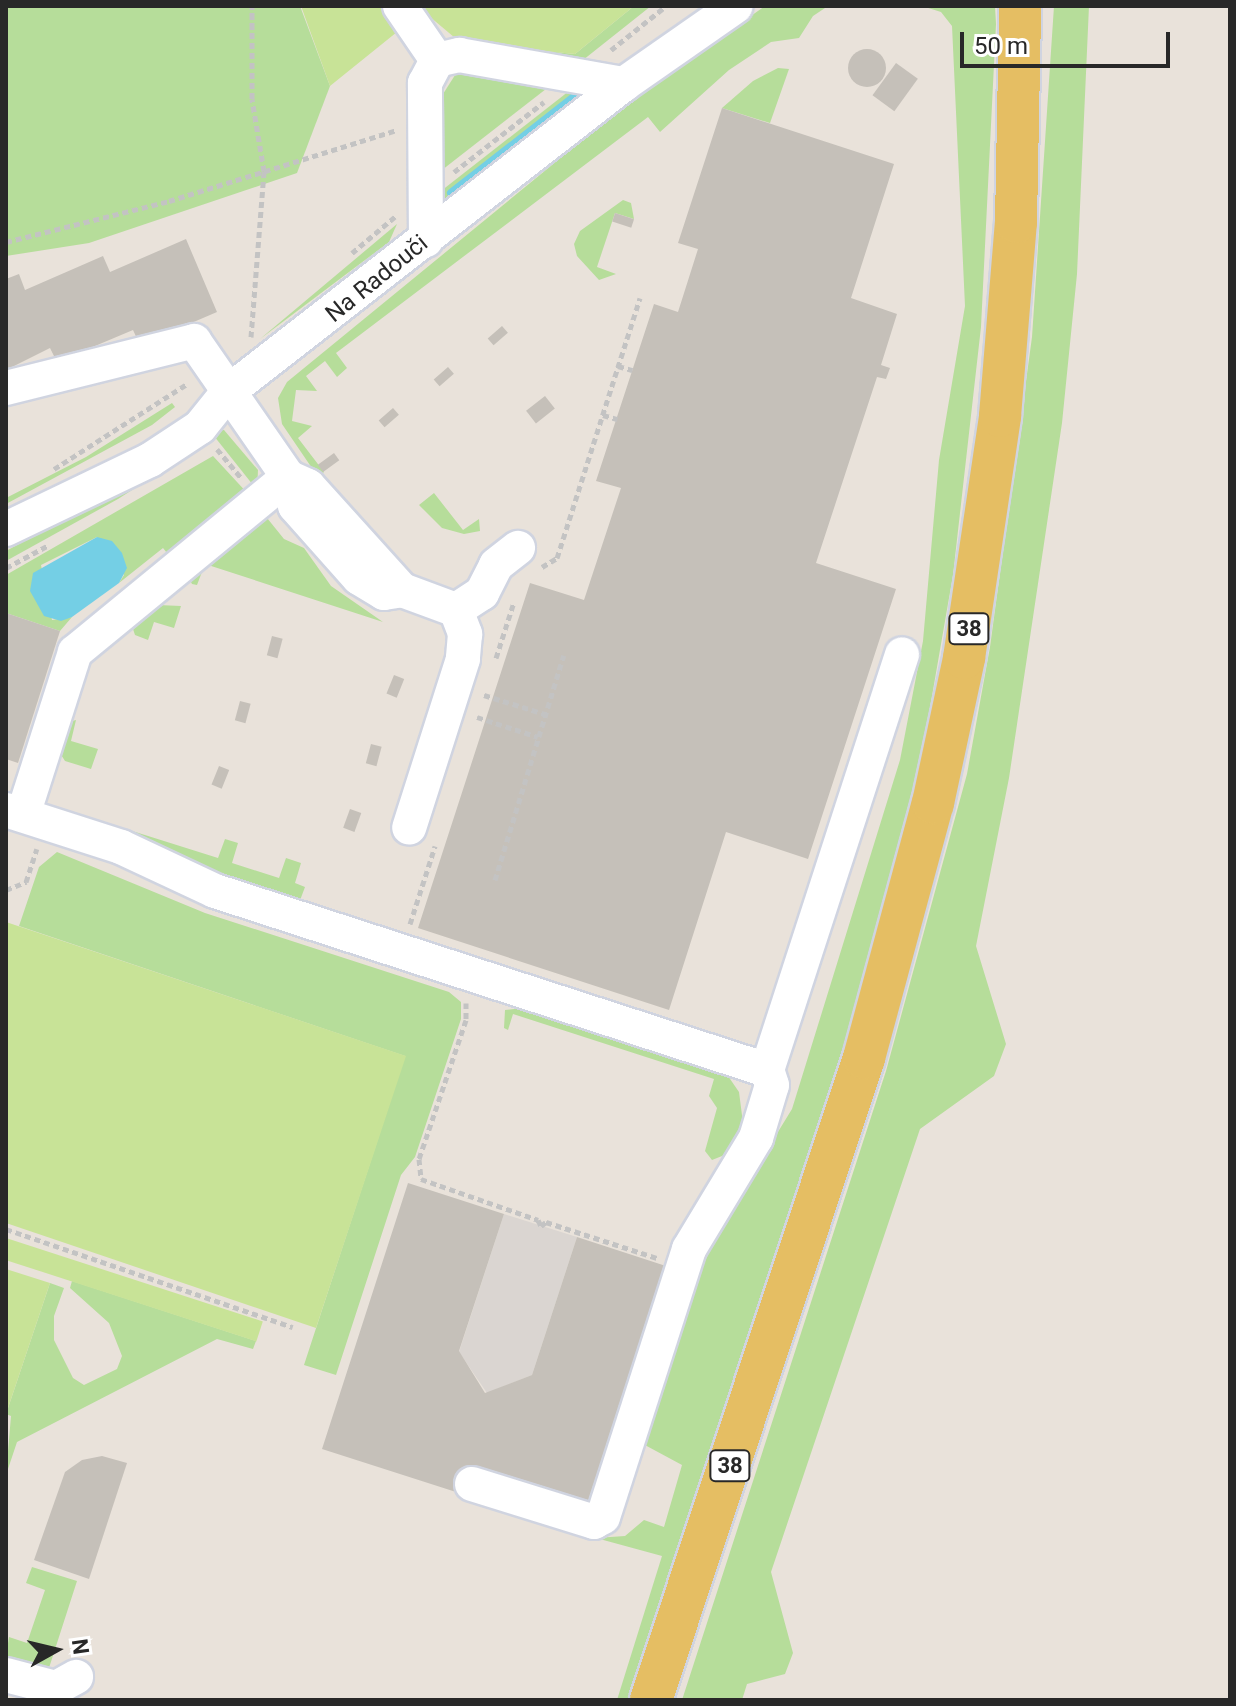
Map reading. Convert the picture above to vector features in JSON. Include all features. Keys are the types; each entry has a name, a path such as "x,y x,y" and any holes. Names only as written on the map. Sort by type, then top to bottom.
{"main road":[{"name":"38","path":"651,1700 864,1058 936,788 964,658 1000,416 1016,222 1020,6"}],"street":[{"path":"400,6 437,60"},
{"name":"Na Radouči","path":"6,529 91,486 186,408 228,392 624,84 736,6"},
{"path":"426,240 425,83 437,60 459,55 624,84"},
{"path":"6,388 194,341 288,477 295,506 359,578 384,593 402,590 456,610 465,634 463,659 424,832"},
{"path":"288,477 75,652 14,812 121,847 215,891 767,1070"},
{"path":"456,610 482,593 496,565 526,559"},
{"path":"472,1484 594,1522 603,1517 689,1249 756,1138 772,1085 767,1070 902,654"},
{"path":"6,1675 56,1688 76,1677"}],"path":[{"path":"251,338 264,171 252,99 252,6"},
{"path":"604,55 666,6"},
{"path":"441,182 557,92"},
{"path":"6,242 264,171 425,121"},
{"path":"526,559 555,562 640,298"},
{"path":"618,366 632,370"},
{"path":"49,471 195,378"},
{"path":"175,393 182,402"},
{"path":"603,415 617,419"},
{"path":"202,454 215,446 244,482"},
{"path":"494,664 518,588"},
{"path":"495,880 564,655"},
{"path":"472,732 489,680"},
{"path":"484,695 545,714"},
{"path":"477,717 538,737"},
{"path":"409,929 424,832"},
{"path":"6,890 26,882 32,865"},
{"path":"461,992 466,1020 419,1159 421,1179 538,1220 541,1226 546,1222 665,1261"},
{"path":"6,1229 293,1327"}],"green space":[{"path":"6,6 300,6 330,86 297,173 89,243 6,256"},
{"path":"301,6 634,6 575,54 461,43 423,11 330,86"},
{"path":"634,6 651,6 578,64 492,46 575,54"},
{"path":"765,6 828,6 813,16 799,38 771,42 729,70 660,132 648,117 336,353 347,368 337,377 325,361 306,376 317,391 296,390 292,421 312,426 298,438 324,472 318,477 282,424 278,398 287,382 634,98"},
{"path":"922,6 995,6 996,24 981,327 953,575 920,765 843,1053 630,1700 617,1700 662,1556 596,1538 625,1536 644,1520 664,1527 682,1465 643,1444 691,1274 792,1109 900,760 923,641 939,460 965,306 952,26 941,12"},
{"path":"1054,6 1089,6 1077,274 1062,423 1009,778 976,946 1006,1044 994,1076 920,1129 771,1572 793,1653 785,1674 747,1684 742,1700 682,1700 886,1071 967,774 990,647 1032,337"},
{"path":"778,68 789,69 770,123 722,108 753,81"},
{"path":"457,72 555,82 442,170 443,94"},
{"path":"578,84 599,87 443,201 441,191"},
{"path":"623,200 631,203 634,219 615,213 597,267 616,274 599,280 577,256 574,244 580,231"},
{"path":"397,224 389,242 260,339"},
{"path":"172,403 175,407 152,425 6,504 6,498 86,457"},
{"path":"224,430 258,470 257,490 210,431"},
{"path":"204,444 118,499 6,561 6,551"},
{"path":"213,456 250,496 171,558 163,548 119,583 124,575 97,537 41,565 52,620 72,617 60,631 6,613 6,575"},
{"path":"434,493 463,530 479,519 480,531 464,534 442,528 419,505"},
{"path":"263,513 284,539 304,548 331,586 383,622 205,564 197,585 192,584 189,578"},
{"path":"158,605 181,606 174,628 154,622 148,640 135,635 132,626"},
{"path":"76,720 71,741 98,749 91,769 65,761 58,750 69,722"},
{"path":"129,830 218,858 225,839 238,843 232,863 279,878 286,858 301,863 295,883 305,887 299,903 217,876"},
{"path":"57,852 205,913 449,992 461,1002 461,1019 415,1157 401,1175 336,1375 304,1365 405,1056 19,926 39,867"},
{"path":"6,922 406,1056 316,1328 6,1223"},
{"path":"522,1008 728,1076 739,1092 743,1123 727,1154 712,1160 705,1151 717,1108 709,1096 714,1079 513,1014 508,1030 504,1028 505,1010"},
{"path":"6,1238 263,1321 256,1341 6,1260"},
{"path":"6,1269 50,1283 6,1414"},
{"path":"72,1281 256,1341 253,1349 217,1339 17,1442 6,1475 11,1416 6,1414 50,1283 64,1288 54,1316 54,1340 73,1378 84,1385 117,1369 122,1356 109,1323 70,1288"},
{"path":"32,1567 77,1581 48,1671 6,1656 9,1637 27,1643 45,1590 26,1583"}],"shaded area":[{"path":"504,1214 577,1237 532,1375 487,1393 459,1352"}],"water":[{"path":"97,537 112,541 122,553 127,568 119,583 72,617 61,621 44,616 30,591 33,573"}],"building":[{"path":"867,49 881,54 886,68 881,82 867,87 853,82 848,68 853,54"},
{"path":"896,63 918,79 894,111 872,95"},
{"path":"722,108 894,164 851,298 897,314 881,365 890,368 886,379 877,377 816,563 896,589 808,859 726,832 669,1010 418,928 530,583 584,600 621,488 596,481 654,304 678,312 698,249 678,243"},
{"path":"615,213 634,219 631,228 612,222"},
{"path":"186,239 217,312 140,345 133,330 57,362 50,348 6,370 6,279 19,274 25,290 103,256 110,272"},
{"path":"502,326 508,333 494,345 488,338"},
{"path":"448,367 454,374 440,386 434,379"},
{"path":"545,396 555,409 536,423 526,411"},
{"path":"393,408 399,415 385,427 379,420"},
{"path":"334,453 339,460 323,472 318,465"},
{"path":"6,613 60,631 18,763 6,759"},
{"path":"272,636 283,639 277,658 267,655"},
{"path":"394,675 404,679 397,698 387,694"},
{"path":"240,701 251,704 245,723 235,720"},
{"path":"371,744 382,747 376,766 366,763"},
{"path":"219,766 229,770 222,789 212,785"},
{"path":"350,809 361,813 354,832 343,828"},
{"path":"408,1183 504,1214 459,1351 485,1393 532,1375 577,1237 672,1268 594,1511 463,1468 456,1492 322,1449"},
{"path":"102,1456 127,1463 89,1579 34,1560 65,1472 82,1460"}],"waterway":[{"path":"451,193 574,97"}]}
